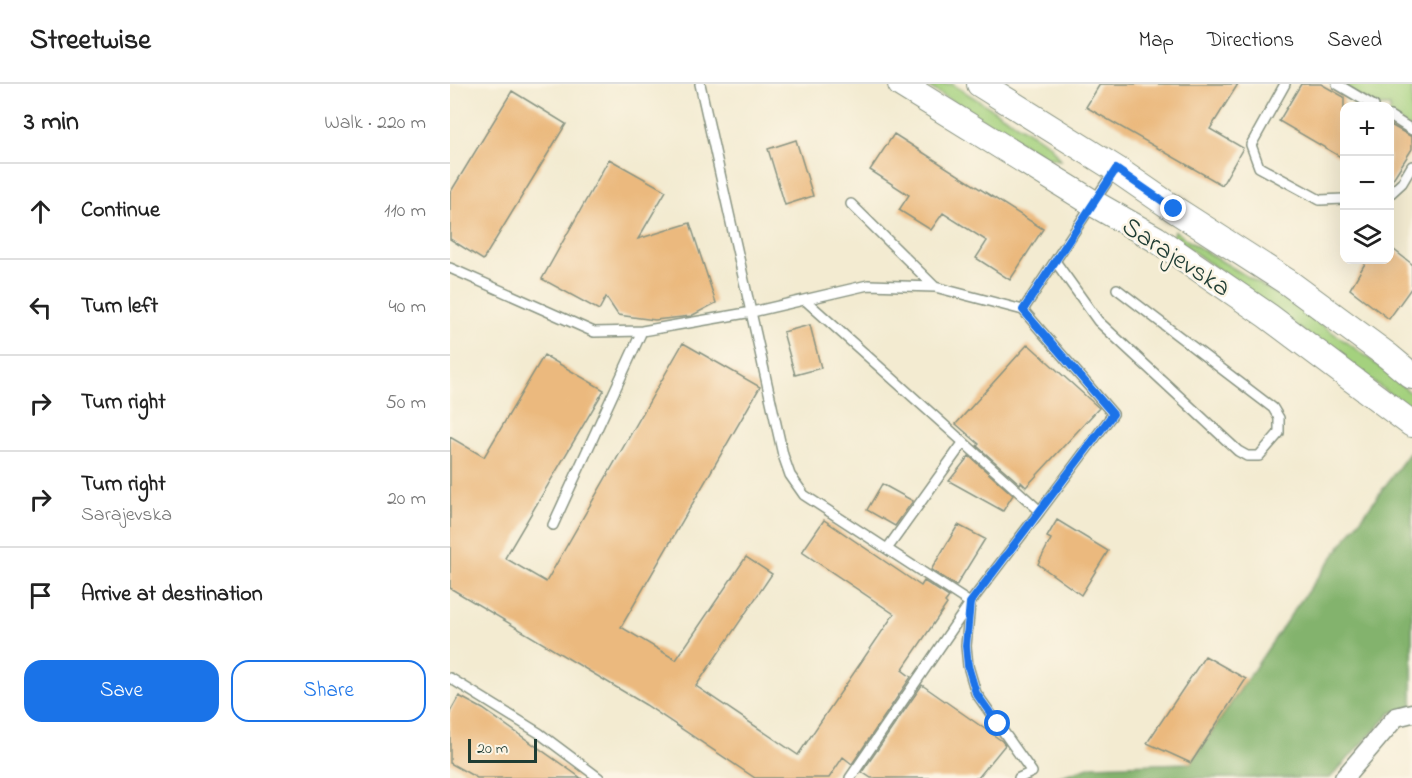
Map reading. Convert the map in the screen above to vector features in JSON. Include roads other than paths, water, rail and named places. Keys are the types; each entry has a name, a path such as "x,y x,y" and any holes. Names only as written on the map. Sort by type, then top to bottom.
{"main road":[{"name":"Sarajevska","path":"901,84 1093,203 1156,239 1268,316 1412,424"},
{"name":"Sarajevska","path":"980,84 1116,169 1289,283 1412,376"}],"street":[{"path":"1344,778 1396,717 1412,713"}],"lane":[{"path":"700,84 783,455 790,475 804,495 970,603"},
{"path":"1285,84 1251,145 1259,167 1320,200 1340,199"},
{"path":"1337,84 1367,102"},
{"path":"1394,119 1412,130"},
{"path":"1394,190 1402,183 1412,166"},
{"path":"1023,310 1116,169"},
{"path":"851,204 935,287"},
{"path":"1055,261 1098,321 1238,451 1247,456 1259,456 1280,433 1279,418 1273,408 1117,289"},
{"path":"450,268 594,332 642,331 752,312 868,285 935,287 1023,310 1113,414 970,603 850,778"},
{"path":"805,300 1040,511"},
{"path":"553,525 642,331"},
{"path":"887,549 963,443"},
{"path":"970,603 966,646 968,666 976,693 1032,772 1019,778"},
{"path":"450,678 539,733 599,778"}]}
